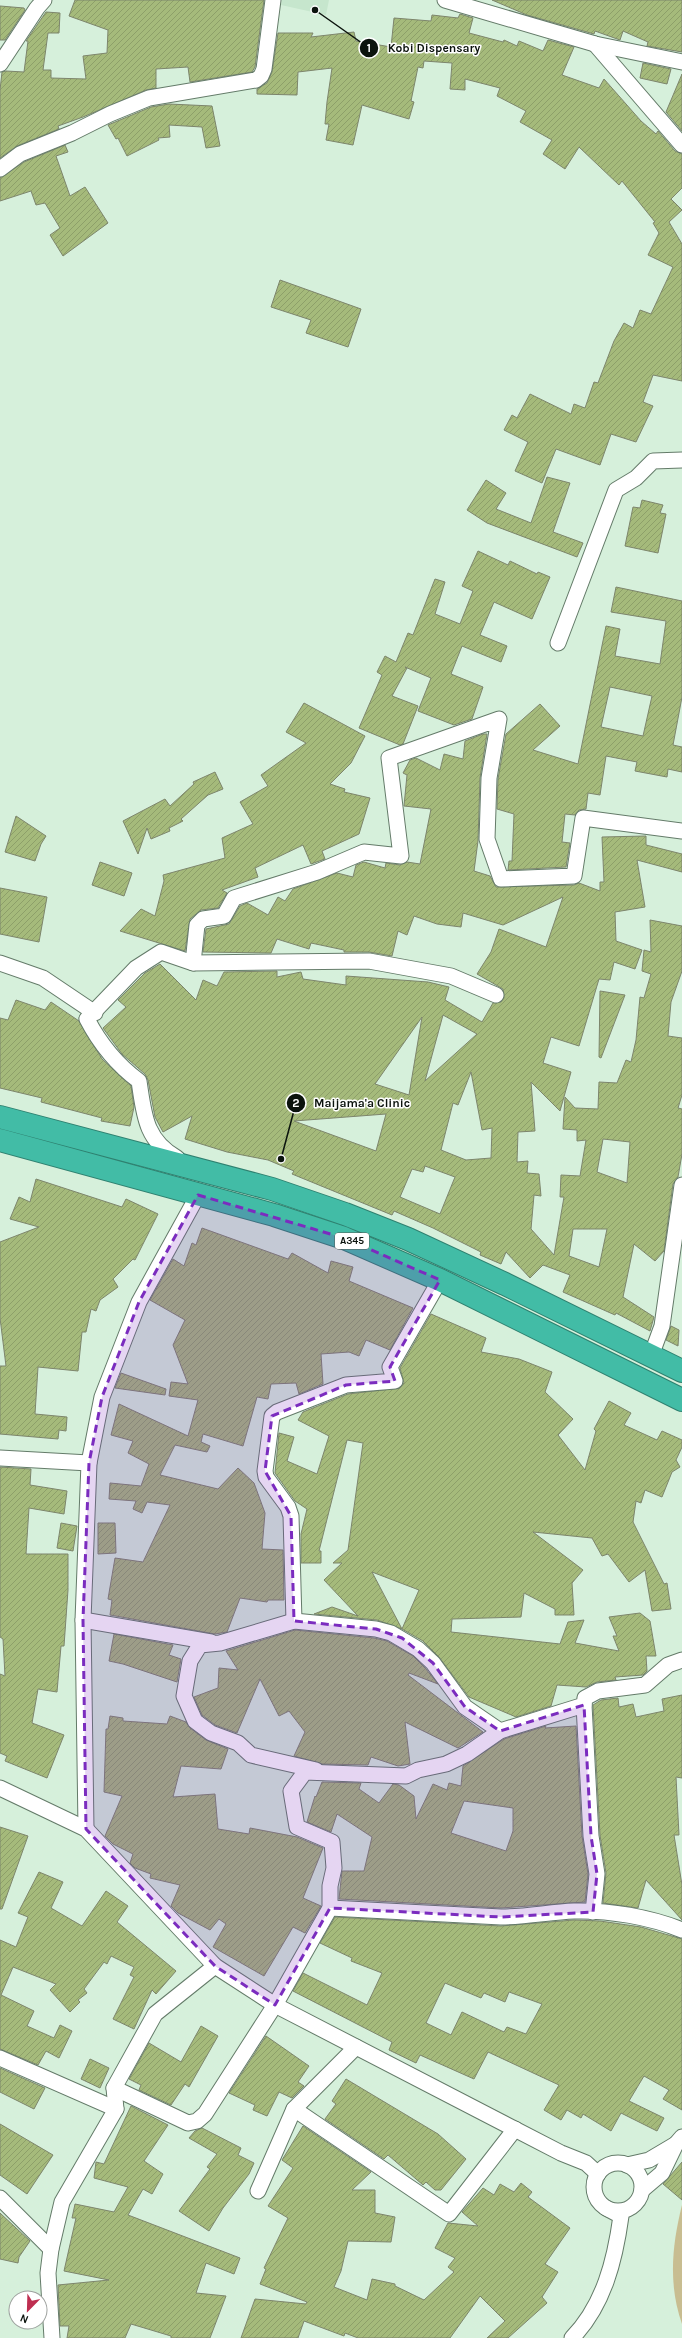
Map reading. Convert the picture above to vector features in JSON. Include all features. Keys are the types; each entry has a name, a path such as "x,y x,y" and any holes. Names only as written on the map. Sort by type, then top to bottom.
{"highway":[{"name":"A345","path":"0,1118 280,1192 345,1214 408,1239 505,1284 682,1371"},
{"name":"A345","path":"0,1140 274,1215 344,1238 440,1280 682,1400"}],"street":[{"path":"0,64 37,8 44,0"},
{"path":"0,169 20,154 72,133 110,114 149,98 256,80 262,76 264,70 273,0"},
{"path":"445,0 595,44 682,62"},
{"path":"595,44 682,145"},
{"path":"558,643 616,490 636,478 653,461 682,460"},
{"path":"193,963 197,925 203,919 224,916 234,898 317,872 364,852 401,856 389,758 499,719 489,778 487,839 501,879 574,876 583,818 682,831"},
{"path":"199,1170 162,1150 145,1120 139,1081 123,1070 97,1039 87,1019 136,968 161,952 193,963 369,961 451,976 496,995"},
{"path":"0,963 43,978 95,1012"},
{"path":"651,1356 662,1326 682,1185"},
{"path":"86,1829 83,1620 89,1463 102,1397 139,1302 198,1195"},
{"path":"294,1621 291,1516 288,1507 266,1477 265,1471 272,1416 277,1412 346,1385 395,1381 390,1366 440,1280"},
{"path":"0,1458 89,1463"},
{"path":"83,1620 220,1644"},
{"path":"334,1774 252,1755 238,1743 211,1733 195,1721 184,1696 190,1662 200,1644 220,1644 294,1621 376,1629 402,1638 418,1649 433,1663 465,1707 500,1731"},
{"path":"593,1912 597,1874 591,1836 584,1705 585,1698 598,1691 645,1685 668,1665 682,1660"},
{"path":"114,2088 188,2123 197,2121 206,2114 276,2005 330,1908 330,1886 334,1868 332,1842 297,1828 291,1791 305,1772 406,1776 418,1770 446,1764 467,1754 500,1731 584,1705"},
{"path":"0,1788 86,1829 215,1966 276,2005 561,2153 586,2163 598,2174"},
{"path":"330,1908 502,1918 593,1912 638,1918 682,1930"},
{"path":"52,2338 48,2273 51,2249 62,2202 116,2109 114,2088 155,2014 215,1966"},
{"path":"258,2191 294,2108 356,2047"},
{"path":"0,2058 116,2109"},
{"path":"294,2108 449,2214 515,2129"},
{"path":"595,2196 594,2185 598,2174 611,2164 627,2165 649,2160 679,2141"},
{"path":"606,2208 619,2211 626,2210 637,2202 642,2190 662,2172 679,2141"},
{"path":"561,2153 590,2175 595,2196 606,2208 621,2216 618,2244 605,2287 591,2313 572,2338"},
{"path":"627,2165 638,2175 642,2190"},
{"path":"0,2198 51,2249"},
{"path":"618,2244 632,2219 626,2210"}],"highlighted area":[{"path":"198,1195 344,1238 440,1280 390,1367 395,1381 346,1385 272,1416 265,1471 291,1516 294,1621 376,1629 402,1638 433,1663 465,1707 500,1731 584,1705 591,1836 597,1874 593,1912 501,1917 330,1908 275,2005 215,1966 86,1829 83,1620 89,1463 102,1397 139,1302"}],"shaded area":[{"path":"282,0 329,0 326,15 281,5"},
{"path":"682,2205 682,2324 675,2294 673,2264 676,2235"}],"building":[{"path":"75,0 264,0 255,67 252,72 190,82 188,67 156,69 156,88 146,90 58,126 59,129 17,146 0,158 0,90 2,72 24,72 28,41 26,41 46,12 60,13 59,33 48,33 43,70 51,70 51,78 86,79 83,56 107,53 108,30 69,16"},
{"path":"492,0 682,0 682,52 647,46 648,42 623,31 620,40 595,31 594,34 527,15"},
{"path":"0,6 24,8 25,10 5,40 0,40"},
{"path":"460,14 473,18 469,33 503,42 504,40 517,46 519,41 543,51 548,40 574,47 562,75 599,88 604,79 641,121 656,134 658,131 675,151 682,154 682,188 671,199 682,210 669,222 682,244 682,381 653,375 643,402 653,406 636,442 611,434 600,465 556,449 542,483 515,471 528,442 504,430 512,415 517,418 530,394 571,414 574,404 585,408 594,382 598,383 614,341 624,323 633,328 640,310 651,314 673,267 648,255 659,233 653,223 655,222 622,181 619,185 579,147 565,169 543,154 552,140 520,122 526,111 497,96 500,88 465,79 465,90 450,89 452,63 424,61 423,68 418,67 411,101 414,102 409,119 362,105 353,145 326,140 329,124 325,124 332,68 298,72 297,95 257,94 257,89 267,83 272,72 278,33 313,33 311,37 354,32 356,41 391,47 394,18 431,21 432,15 458,18"},
{"path":"643,63 671,69 667,84 640,78"},
{"path":"682,74 682,131 666,112"},
{"path":"169,104 212,106 220,146 206,148 202,127 169,125 170,137 158,138 159,140 127,156 118,138 116,139 108,125 151,107"},
{"path":"65,145 68,152 56,156 70,196 85,187 108,223 63,256 50,235 60,228 45,203 36,205 31,191 0,201 0,178 24,162"},
{"path":"280,280 361,309 348,347 306,333 311,320 271,307"},
{"path":"547,477 570,483 553,532 583,543 577,557 487,523 467,510 486,480 506,493 496,509 531,523"},
{"path":"642,500 663,505 660,513 666,514 658,553 625,546 633,507 640,508"},
{"path":"478,551 508,565 510,561 537,574 538,572 550,577 532,619 494,602 480,635 507,646 501,662 462,646 451,674 483,687 472,719 454,725 418,711 431,678 405,667 407,668 392,696 418,706 403,744 400,745 359,728 382,675 377,672 385,656 396,662 408,633 413,635 435,579 445,582 435,614 460,624 473,591 462,586"},
{"path":"616,587 682,601 682,697 673,745 682,747 682,772 668,769 667,777 635,771 637,762 606,756 600,795 588,793 586,809 579,810 575,815 565,814 562,842 570,843 566,867 508,870 509,861 512,861 514,814 497,809 498,779 506,734 540,704 560,726 533,750 578,764 606,626 620,629 615,656 660,664 666,621 611,612","holes":["610,687 652,696 643,736 601,727"]},
{"path":"304,703 365,736 351,763 330,784 345,789 344,792 370,798 359,834 322,851 325,859 311,864 303,845 255,868 258,877 222,890 227,893 218,908 201,910 190,919 185,951 120,931 141,909 155,916 164,881 163,875 225,858 222,838 253,824 240,802 268,786 261,775 306,743 286,732"},
{"path":"483,734 487,734 480,778 478,841 474,871 490,876 496,887 574,885 579,883 600,891 600,882 604,882 602,837 646,836 646,845 682,854 682,872 637,860 645,907 615,912 616,941 642,950 635,969 614,962 610,980 599,979 579,1046 551,1037 543,1063 571,1072 560,1111 531,1082 535,1131 518,1132 517,1162 528,1161 527,1173 539,1174 541,1196 534,1195 531,1229 554,1255 564,1197 560,1197 561,1175 580,1176 586,1140 577,1141 577,1130 563,1129 565,1097 575,1108 598,1109 599,1082 617,1083 626,1060 631,1062 636,1040 640,997 644,998 651,974 642,971 644,950 651,952 650,920 682,926 682,971 671,1002 668,1036 682,1038 682,1095 678,1108 682,1109 682,1154 678,1177 673,1184 664,1251 655,1261 634,1244 623,1297 654,1317 650,1331 616,1313 615,1315 563,1292 570,1275 543,1265 530,1278 506,1252 501,1264 480,1255 481,1252 433,1228 394,1211 392,1215 292,1174 294,1171 268,1160 227,1152 185,1139 192,1116 163,1132 155,1117 148,1080 145,1074 122,1054 103,1028 126,1007 118,1000 145,973 160,964 196,1000 203,980 217,986 224,972 277,971 277,977 301,972 303,979 346,985 346,976 428,982 449,987 445,1000 482,1022 493,1003 501,1002 504,998 503,989 477,974 491,952 499,929 546,947 563,897 503,925 463,913 461,927 437,924 414,916 407,935 398,931 392,956 369,952 344,952 344,950 311,943 309,949 277,939 271,953 203,952 206,929 229,924 240,906 247,903 268,915 278,897 285,901 293,889 337,873 353,877 356,865 364,862 385,868 386,863 400,865 407,862 420,864 431,809 404,806 407,775 403,773 410,760 416,758 440,770 444,754 463,759 465,741","holes":["443,1015 477,1034 425,1081","422,1017 409,1095 375,1084","471,1072 482,1130 492,1128 491,1158 466,1160 441,1150 453,1103 458,1105","386,1114 376,1151 294,1121","603,1139 630,1142 627,1183 597,1172","425,1166 455,1177 440,1214 400,1197 412,1169 423,1172","573,1229 607,1229 599,1267 569,1256"]},
{"path":"215,772 223,789 208,795 181,819 183,821 169,828 170,831 151,839 147,828 138,854 123,821 165,799 170,806 194,784 193,782"},
{"path":"16,816 46,836 41,844 35,861 5,852"},
{"path":"100,862 132,873 124,896 92,885"},
{"path":"0,888 47,897 39,942 0,934"},
{"path":"600,991 625,995 601,1058 599,1057"},
{"path":"16,1000 45,1010 51,1002 79,1021 102,1059 131,1086 134,1107 130,1126 101,1121 102,1118 41,1102 42,1098 0,1088 0,1018 8,1020"},
{"path":"36,1179 122,1207 126,1199 158,1214 135,1260 133,1259 113,1279 118,1287 100,1300 96,1311 91,1309 86,1332 82,1332 78,1371 38,1367 35,1414 67,1417 66,1431 59,1430 58,1439 0,1434 0,1366 6,1366 0,1318 0,1242 39,1227 10,1219 19,1197 30,1202"},
{"path":"202,1228 288,1259 292,1253 328,1273 331,1261 353,1267 349,1281 413,1308 390,1350 366,1340 359,1356 349,1352 321,1354 323,1384 299,1394 296,1383 271,1384 268,1399 257,1397 243,1446 203,1434 201,1442 210,1446 207,1452 175,1445 160,1475 218,1489 238,1468 254,1483 265,1513 262,1549 283,1550 284,1600 268,1600 267,1602 240,1598 227,1632 215,1634 110,1615 112,1600 108,1599 115,1558 143,1562 170,1505 147,1502 142,1513 133,1509 136,1501 109,1499 110,1483 141,1486 149,1464 128,1453 133,1441 111,1435 119,1404 188,1436 198,1400 169,1396 171,1382 188,1384 173,1345 185,1320 150,1300 173,1259 184,1266 192,1243 196,1245"},
{"path":"431,1314 486,1338 481,1352 519,1359 552,1372 545,1392 573,1419 558,1435 585,1470 596,1431 594,1429 609,1401 631,1413 624,1425 657,1440 662,1431 682,1440 682,1447 676,1460 680,1467 672,1472 662,1497 645,1490 641,1503 636,1501 633,1522 664,1584 667,1583 671,1609 652,1611 645,1570 629,1582 608,1554 602,1556 592,1538 533,1532 583,1570 572,1583 574,1615 555,1615 555,1609 524,1593 521,1617 452,1619 451,1632 560,1644 568,1622 584,1620 575,1643 619,1651 613,1636 617,1636 609,1617 640,1613 650,1621 656,1656 646,1656 647,1671 643,1675 615,1677 616,1680 597,1682 586,1687 557,1685 551,1706 516,1717 469,1697 439,1657 423,1641 402,1629 377,1620 314,1614 332,1607 358,1616 324,1580 342,1563 333,1563 348,1550 363,1443 347,1440 319,1551 321,1551 321,1563 301,1563 301,1534 307,1509 295,1501 275,1473 279,1433 294,1437 287,1461 317,1474 329,1436 298,1420 303,1412 348,1394 400,1388 404,1383 400,1368","holes":["372,1572 419,1590 402,1629"]},
{"path":"671,1326 679,1330 678,1346 666,1340"},
{"path":"121,1373 166,1389 165,1395 115,1388"},
{"path":"0,1467 31,1469 30,1485 67,1491 64,1514 29,1508 26,1554 68,1554 68,1590 64,1646 61,1646 57,1692 38,1689 32,1723 64,1735 47,1778 5,1761 7,1756 0,1753 0,1674 5,1676 3,1639 0,1637"},
{"path":"61,1523 77,1526 73,1551 57,1548"},
{"path":"98,1523 115,1523 116,1553 98,1554"},
{"path":"295,1630 374,1638 387,1641 413,1656 438,1684 409,1673 408,1675 483,1732 458,1748 405,1722 410,1764 398,1766 371,1757 368,1765 322,1764 294,1756 305,1732 289,1711 279,1716 260,1679 237,1733 215,1725 202,1715 194,1697 218,1688 219,1668 238,1670 226,1651"},
{"path":"114,1634 173,1645 169,1655 181,1659 177,1682 123,1664 109,1661"},
{"path":"682,1695 682,1778 676,1777 679,1835 674,1835 682,1885 682,1920 646,1880 638,1908 603,1903 606,1873 600,1835 593,1705 601,1700 618,1698 619,1707 633,1704 636,1717 664,1711 662,1699"},
{"path":"110,1716 123,1718 123,1721 167,1724 170,1716 186,1722 190,1728 206,1740 228,1749 221,1769 181,1766 173,1797 215,1794 218,1829 249,1834 250,1828 297,1837 323,1848 303,1898 321,1906 305,1933 293,1927 264,1976 213,1947 226,1924 219,1919 210,1930 178,1913 171,1906 180,1885 150,1878 151,1874 135,1868 130,1863 133,1854 113,1844 105,1836 122,1796 104,1792 106,1729 108,1729"},
{"path":"546,1726 545,1728 576,1726 582,1836 588,1874 585,1902 501,1908 339,1899 342,1871 364,1871 372,1837 337,1814 331,1832 307,1822 315,1796 316,1797 322,1782 361,1783 359,1789 379,1803 393,1784 399,1785 414,1796 416,1819 433,1784 447,1790 449,1783 461,1786 463,1766 504,1739","holes":["464,1801 513,1808 513,1831 506,1851 451,1833"]},
{"path":"0,1827 28,1836 2,1909 0,1909"},
{"path":"39,1872 63,1882 51,1908 82,1926 106,1891 128,1906 117,1922 176,1971 156,1994 152,1990 134,2029 113,2019 134,1977 130,1975 134,1967 111,1956 107,1964 104,1962 84,1989 87,1993 78,2000 80,2002 70,2012 50,1990 56,1984 13,1967 1,1995 34,2011 27,2026 54,2038 60,2025 72,2031 59,2058 46,2051 38,2065 0,2049 0,1940 16,1947 28,1917 18,1913"},
{"path":"335,1917 501,1926 574,1920 600,1921 641,1927 682,1939 682,2110 663,2099 669,2090 644,2076 629,2101 664,2118 657,2131 621,2113 611,2131 583,2114 581,2118 567,2110 561,2120 544,2110 559,2085 488,2052 474,2079 420,2055 416,2063 389,2050 392,2042 293,1991 303,1973 367,2005 382,1973 351,1961 352,1958 320,1943","holes":["445,1983 481,1998 484,1993 505,2002 509,1992 542,2004 526,2034 507,2027 504,2032 462,2012 451,2035 426,2023"]},
{"path":"201,2026 218,2036 189,2087 185,2084 171,2105 139,2090 141,2085 129,2079 149,2043 181,2062"},
{"path":"266,2036 309,2066 298,2082 304,2086 292,2098 279,2092 267,2116 253,2110 255,2105 229,2093"},
{"path":"90,2059 109,2068 100,2088 81,2079"},
{"path":"0,2068 45,2088 34,2109 0,2092"},
{"path":"346,2079 438,2134 466,2159 441,2190 435,2190 426,2182 423,2185 388,2155 384,2159 325,2119 336,2104 332,2101"},
{"path":"131,2106 168,2125 144,2161 163,2174 152,2194 143,2189 128,2215 240,2258 234,2274 206,2263 196,2293 226,2296 210,2338 171,2338 171,2336 131,2324 125,2338 67,2338 69,2326 60,2326 58,2285 109,2280 64,2271 76,2218 72,2218 75,2204 114,2212 128,2187 94,2178 96,2162 104,2164"},
{"path":"0,2124 53,2155 27,2194 0,2175"},
{"path":"303,2126 371,2172 352,2190 375,2190 375,2213 395,2217 391,2242 348,2241 341,2271 334,2287 367,2300 372,2279 395,2284 395,2286 424,2300 454,2272 448,2267 455,2258 435,2248 448,2223 478,2226 462,2212 483,2188 494,2195 500,2184 514,2192 521,2183 532,2192 528,2197 570,2228 545,2264 558,2272 542,2297 547,2303 508,2338 487,2338 505,2321 480,2296 450,2338 358,2338 345,2333 344,2336 304,2321 298,2338 241,2338 255,2299 306,2304 307,2302 260,2284 266,2269 264,2268 288,2218 268,2206 293,2168 282,2160"},
{"path":"202,2128 241,2148 238,2155 254,2163 249,2174 223,2208 209,2231 179,2211 210,2169 207,2167 217,2154 189,2138 195,2131"},
{"path":"682,2162 682,2200 663,2184"},
{"path":"0,2213 30,2241 19,2257 18,2263 0,2259"}],"place":[{"name":"Kobi Dispensary","path":"315,10"},
{"name":"Maijama'a Clinic","path":"281,1159"}]}
